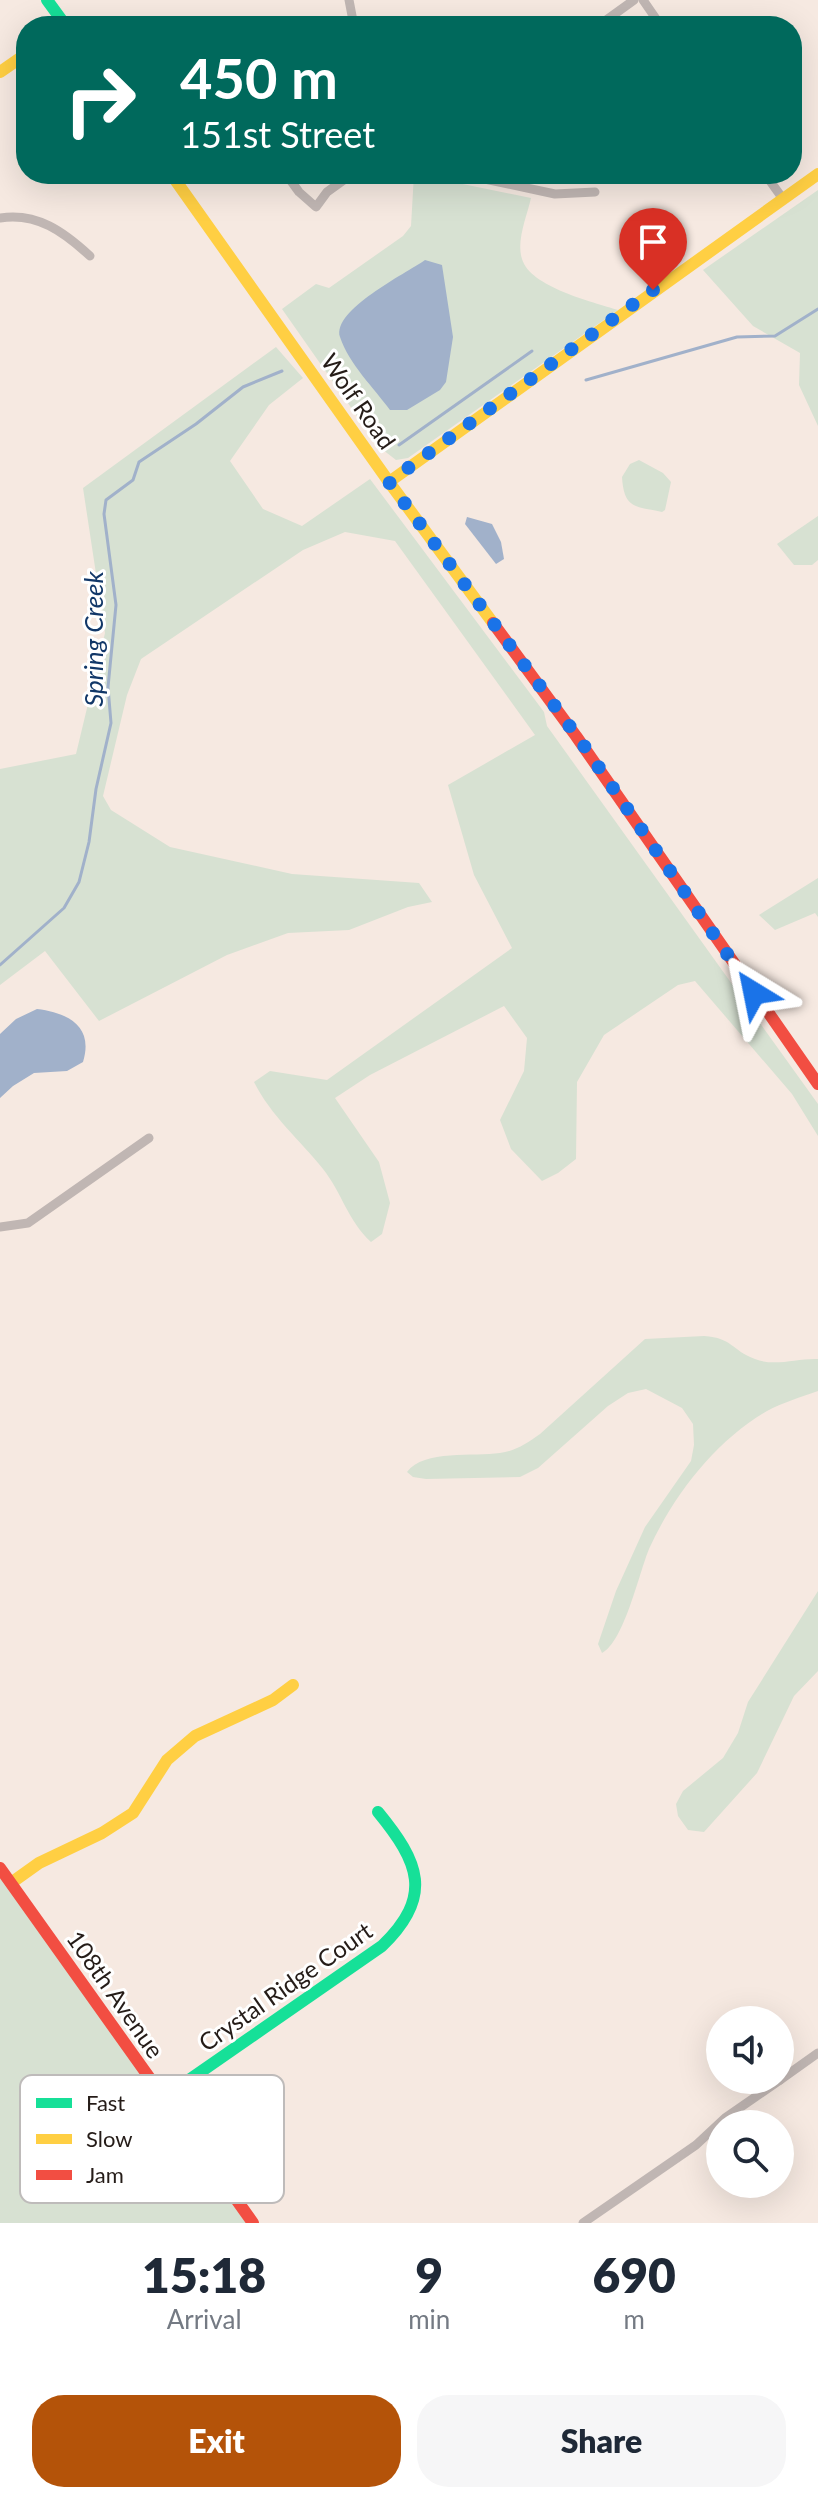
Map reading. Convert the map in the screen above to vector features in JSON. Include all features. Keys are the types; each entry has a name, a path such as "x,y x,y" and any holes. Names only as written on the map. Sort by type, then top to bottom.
{"street":[{"path":"612,16 634,0"},
{"path":"389,482 818,174"},
{"name":"Wolf Road","path":"178,184 389,482 582,743 818,1084"},
{"path":"293,184 316,207 327,192 338,184"},
{"path":"509,184 555,194 595,192"},
{"path":"772,184 783,199"},
{"path":"0,218 23,216 40,221 58,230 90,256"},
{"path":"0,1227 28,1223 149,1138"},
{"path":"11,1883 39,1863 102,1833 133,1813 167,1760 195,1736 273,1700 293,1685"},
{"name":"Crystal Ridge Court","path":"196,2075 382,1946 408,1918 415,1892 413,1865 398,1835 378,1812"},
{"name":"108th Avenue","path":"0,1868 147,2075"},
{"path":"794,2070 818,2053"},
{"path":"583,2223 696,2145 725,2118 760,2094"},
{"name":"108th Avenue","path":"239,2203 253,2223"}],"green space":[{"path":"413,184 463,184 531,198 520,244 527,269 564,292 618,310 408,458 396,460 378,446 282,309 316,284 329,288 403,236 411,226"},
{"path":"818,190 818,426 799,385 800,353 753,326 703,270"},
{"path":"276,347 303,378 269,405 230,461 263,509 302,526 370,479 544,712 547,726 818,1104 818,1136 792,1094 695,981 678,985 604,1035 577,1082 576,1159 542,1181 511,1149 500,1120 524,1071 527,1038 504,1006 370,1075 335,1098 379,1162 390,1203 382,1234 371,1242 356,1225 323,1169 269,1106 254,1082 270,1071 327,1080 512,948 474,875 448,785 535,735 395,541 345,532 303,550 141,659 127,695 103,796 111,810 170,847 292,874 419,883 432,902 408,907 349,930 288,933 227,955 99,1021 45,951 0,985 0,769 76,754 105,633 83,488"},
{"path":"639,460 663,473 671,482 662,512 638,507 625,495 622,477 630,464"},
{"path":"818,516 818,560 812,565 794,565 777,544"},
{"path":"818,878 818,917 815,913 775,930 759,915"},
{"path":"704,1336 721,1339 747,1356 763,1361 818,1359 818,1391 773,1408 748,1423 698,1471 659,1529 624,1622 610,1646 602,1653 598,1644 616,1591 645,1527 691,1461 693,1424 682,1408 646,1389 628,1393 608,1406 538,1468 520,1477 426,1479 413,1477 407,1472 425,1460 437,1457 500,1453 516,1448 540,1434 645,1339"},
{"path":"818,1591 818,1671 794,1696 757,1773 704,1832 688,1830 678,1816 676,1804 683,1791 723,1758 738,1733 748,1702"},
{"path":"0,1871 147,2075 20,2075 20,2203 240,2203 254,2223 0,2223"}],"water":[{"path":"425,260 442,265 453,337 446,382 440,390 407,410 390,410 349,357 340,337 341,327 358,304"},
{"path":"467,517 492,524 501,542 504,559 496,564 465,524"},
{"path":"37,1009 59,1014 76,1024 85,1039 83,1062 67,1071 34,1073 0,1098 0,1034 16,1019"}],"waterway":[{"name":"Spring Creek","path":"586,380 737,337 775,336 818,309"},
{"name":"Spring Creek","path":"399,445 532,351"},
{"name":"Spring Creek","path":"0,965 64,908 79,882 89,842 96,789 111,723 108,687 116,605 104,514 106,500 133,480 139,462 196,424 243,387 282,371"}],"traffic: fast":[{"path":"47,0 59,16"},
{"path":"196,2075 382,1946 398,1928 409,1911 415,1879 403,1847 378,1812"}],"traffic: slow":[{"path":"0,72 16,61"},
{"path":"389,482 818,174"},
{"path":"178,184 493,623"},
{"path":"11,1883 39,1863 102,1833 133,1813 167,1760 195,1736 273,1700 293,1685"}],"traffic: jam":[{"path":"493,623 576,736 818,1084"},
{"path":"0,1868 148,2075"},
{"path":"239,2203 253,2223"}],"route":[{"path":"653,290 389,482 582,743 754,993"}]}
